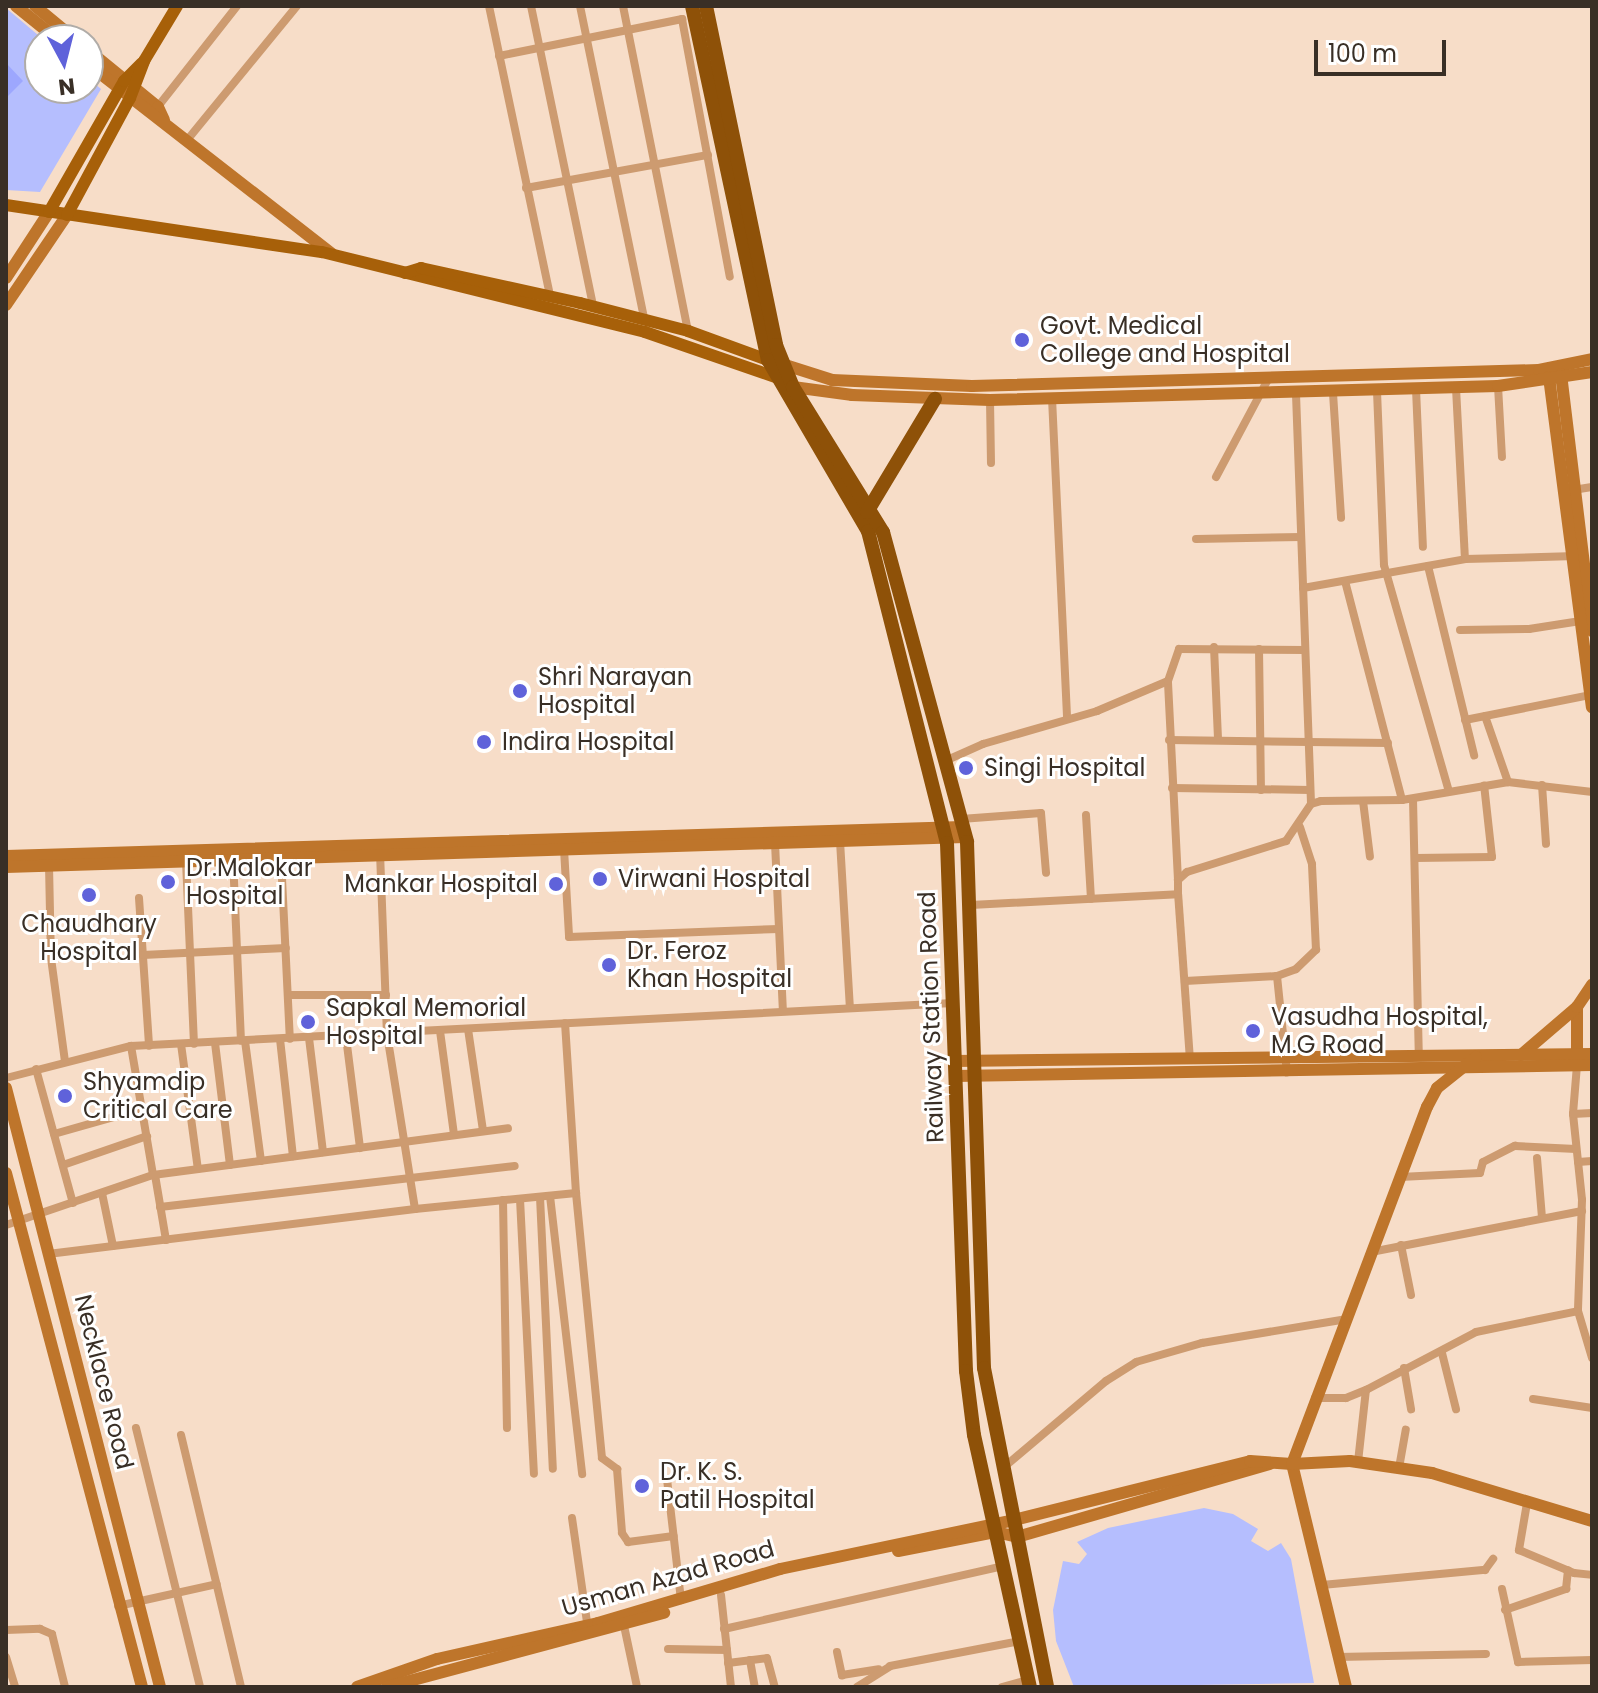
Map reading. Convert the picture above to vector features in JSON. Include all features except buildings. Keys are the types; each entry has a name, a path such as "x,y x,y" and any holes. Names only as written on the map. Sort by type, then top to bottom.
{"highway":[{"path":"692,6 775,366"},
{"path":"706,6 775,366"},
{"name":"Railway Station Road","path":"775,366 793,387 867,513 945,833 966,1371 1029,1684"},
{"name":"Railway Station Road","path":"775,366 867,513 883,532 963,828 971,905 984,1368 1047,1687"},
{"path":"867,513 935,399"}],"main road":[{"path":"16,6 38,24"},
{"path":"35,6 57,24"},
{"path":"6,278 177,6"},
{"path":"104,66 164,120 332,254"},
{"path":"104,74 127,89"},
{"path":"6,305 67,215 127,89"},
{"path":"6,205 332,254 832,380 938,385 1267,381 1592,372"},
{"path":"405,273 421,268 593,306 688,331 775,366"},
{"path":"793,387 935,399 990,400 1333,393 1498,386 1555,375 1592,359"},
{"path":"1555,375 1573,490 1580,621 1591,701"},
{"path":"1555,375 1576,556 1592,631"},
{"path":"6,867 186,861 233,855 281,858 840,841 945,833 963,828"},
{"path":"6,856 233,855 945,833"},
{"path":"1521,1056 1577,1007 1592,985"},
{"path":"1577,1007 1577,1060"},
{"path":"1422,1062 1465,1066 1577,1060 1592,1054"},
{"path":"975,1068 1287,1066 1521,1056 1577,1060 1592,1065"},
{"path":"1346,1687 1292,1464 1371,1252 1437,1088 1476,1057"},
{"path":"955,1069 1191,1060 1287,1066"},
{"path":"1422,1062 1437,1088"},
{"name":"Necklace Road","path":"6,1088 160,1687"},
{"name":"Necklace Road","path":"6,1173 12,1224 142,1687"},
{"path":"995,1527 1017,1537 1126,1498 1250,1461 1270,1464 1358,1462 1399,1468 1592,1521"},
{"path":"995,1527 1014,1520 1126,1498"},
{"name":"Usman Azad Road","path":"387,1687 784,1576 995,1527"},
{"name":"Usman Azad Road","path":"623,1621 780,1569 995,1527"},
{"name":"Usman Azad Road","path":"357,1687 437,1659 588,1630"}],"street":[{"path":"154,111 237,6"},
{"path":"188,139 297,6"},
{"path":"489,6 550,296"},
{"path":"531,6 593,306"},
{"path":"580,6 644,319"},
{"path":"623,6 688,331"},
{"path":"499,56 540,45 684,21 730,277"},
{"path":"526,188 708,155"},
{"path":"1216,477 1267,381"},
{"path":"1498,386 1502,457"},
{"path":"1456,388 1465,559"},
{"path":"1416,389 1423,547"},
{"path":"1377,391 1386,575 1449,791"},
{"path":"1333,393 1341,518"},
{"path":"1178,880 1187,872 1286,841 1300,827 1311,804 1296,394"},
{"path":"1052,398 1067,718"},
{"path":"990,400 991,463"},
{"path":"1573,490 1592,487"},
{"path":"1196,539 1301,537"},
{"path":"1303,588 1465,559 1576,556"},
{"path":"1428,566 1474,755"},
{"path":"1345,581 1402,800"},
{"path":"1460,630 1529,629 1580,621"},
{"path":"1214,647 1218,739"},
{"path":"1191,1060 1178,894 1168,681 1179,649 1305,650"},
{"path":"1259,649 1261,790"},
{"path":"945,761 1168,681"},
{"path":"1465,720 1591,701"},
{"path":"1485,716 1508,782"},
{"path":"1169,740 1388,743"},
{"path":"1311,804 1413,799 1508,782 1592,792"},
{"path":"1415,858 1492,857 1484,785"},
{"path":"1542,785 1546,844"},
{"path":"1172,788 1310,790"},
{"path":"1413,799 1422,1062"},
{"path":"1363,801 1370,857"},
{"path":"963,828 1041,813 1046,873"},
{"path":"1086,815 1091,899"},
{"path":"1185,981 1277,976 1296,969 1318,945 1312,864 1300,827"},
{"path":"840,841 850,1008"},
{"path":"775,843 783,1011"},
{"path":"564,849 569,937 779,929"},
{"path":"233,855 243,1041 261,1161"},
{"path":"380,855 387,1035 415,1209"},
{"path":"281,858 288,995 285,1039 293,1156"},
{"path":"186,861 194,1044"},
{"path":"49,865 51,958 65,1061"},
{"path":"971,905 1178,894"},
{"path":"139,898 149,1046"},
{"path":"143,955 286,948"},
{"path":"1277,976 1287,1066"},
{"path":"288,995 386,995"},
{"path":"6,1078 131,1046 953,1003"},
{"path":"565,1023 576,1193 602,1458 617,1469 622,1533 628,1542 674,1536"},
{"path":"468,1029 483,1131"},
{"path":"440,1031 454,1135"},
{"path":"346,1037 360,1148"},
{"path":"309,1038 323,1152"},
{"path":"215,1043 230,1165"},
{"path":"181,1044 198,1169"},
{"path":"131,1046 166,1240"},
{"path":"1577,1060 1573,1114 1582,1200 1578,1311 1592,1358"},
{"path":"36,1069 73,1203"},
{"path":"54,1134 142,1109"},
{"path":"1573,1114 1592,1113"},
{"path":"12,1224 154,1175 508,1128"},
{"path":"63,1165 147,1136"},
{"path":"1400,1177 1480,1173 1483,1162 1515,1146 1576,1149"},
{"path":"1537,1158 1542,1218"},
{"path":"1578,1162 1592,1161"},
{"path":"160,1207 515,1166"},
{"path":"102,1193 113,1246"},
{"path":"48,1254 415,1209 576,1193"},
{"path":"1582,1200 1592,1194"},
{"path":"550,1196 582,1474"},
{"path":"540,1197 553,1469"},
{"path":"520,1199 534,1474"},
{"path":"503,1200 507,1428"},
{"path":"1371,1252 1582,1211"},
{"path":"1401,1245 1411,1295"},
{"path":"1580,1262 1592,1261"},
{"path":"1315,1398 1346,1398 1366,1390 1404,1368 1442,1353 1476,1332 1578,1311"},
{"path":"1002,1469 1106,1381 1136,1362 1202,1343 1347,1319"},
{"path":"1442,1353 1456,1409"},
{"path":"1404,1368 1411,1409"},
{"path":"1358,1462 1366,1390"},
{"path":"1533,1399 1592,1408"},
{"path":"136,1428 200,1687"},
{"path":"1399,1468 1406,1430"},
{"path":"181,1435 241,1687"},
{"path":"667,1479 681,1600"},
{"path":"1527,1503 1519,1550 1568,1570 1592,1575"},
{"path":"572,1518 588,1630"},
{"path":"1322,1585 1485,1570 1493,1559"},
{"path":"724,1629 1003,1566"},
{"path":"1505,1610 1566,1589 1568,1570"},
{"path":"118,1606 217,1584"},
{"path":"1502,1589 1519,1662 1592,1660"},
{"path":"721,1595 731,1687"},
{"path":"623,1621 637,1687"},
{"path":"6,1630 40,1629 52,1634 65,1687"},
{"path":"837,1652 842,1675 1020,1641"},
{"path":"668,1649 727,1650"},
{"path":"1338,1657 1486,1654"},
{"path":"6,1657 15,1687"},
{"path":"728,1663 769,1659 775,1687"},
{"path":"750,1660 755,1687"},
{"path":"857,1687 884,1668"},
{"path":"1002,1687 1029,1684"}],"shaded area":[{"path":"6,8 25,24 24,104 92,104 40,192 6,190"},
{"path":"6,63 23,81 6,98"},
{"path":"1204,1508 1233,1514 1258,1529 1251,1541 1268,1551 1281,1543 1291,1559 1314,1683 1074,1687 1056,1641 1053,1610 1063,1561 1079,1564 1087,1554 1077,1542 1108,1528"}],"place":[{"name":"Govt. Medical College and Hospital","path":"1022,340"},
{"name":"Shri Narayan Hospital","path":"520,691"},
{"name":"Indira Hospital","path":"484,742"},
{"name":"Singi Hospital","path":"966,768"},
{"name":"Virwani Hospital","path":"600,879"},
{"name":"Dr.Malokar Hospital","path":"168,882"},
{"name":"Mankar Hospital","path":"556,884"},
{"name":"Chaudhary Hospital","path":"89,895"},
{"name":"Dr. Feroz Khan Hospital","path":"609,965"},
{"name":"Sapkal Memorial Hospital","path":"308,1022"},
{"name":"Vasudha Hospital, M.G Road","path":"1253,1031"},
{"name":"Shyamdip Critical Care","path":"65,1096"},
{"name":"Dr. K. S. Patil Hospital","path":"642,1486"}]}
